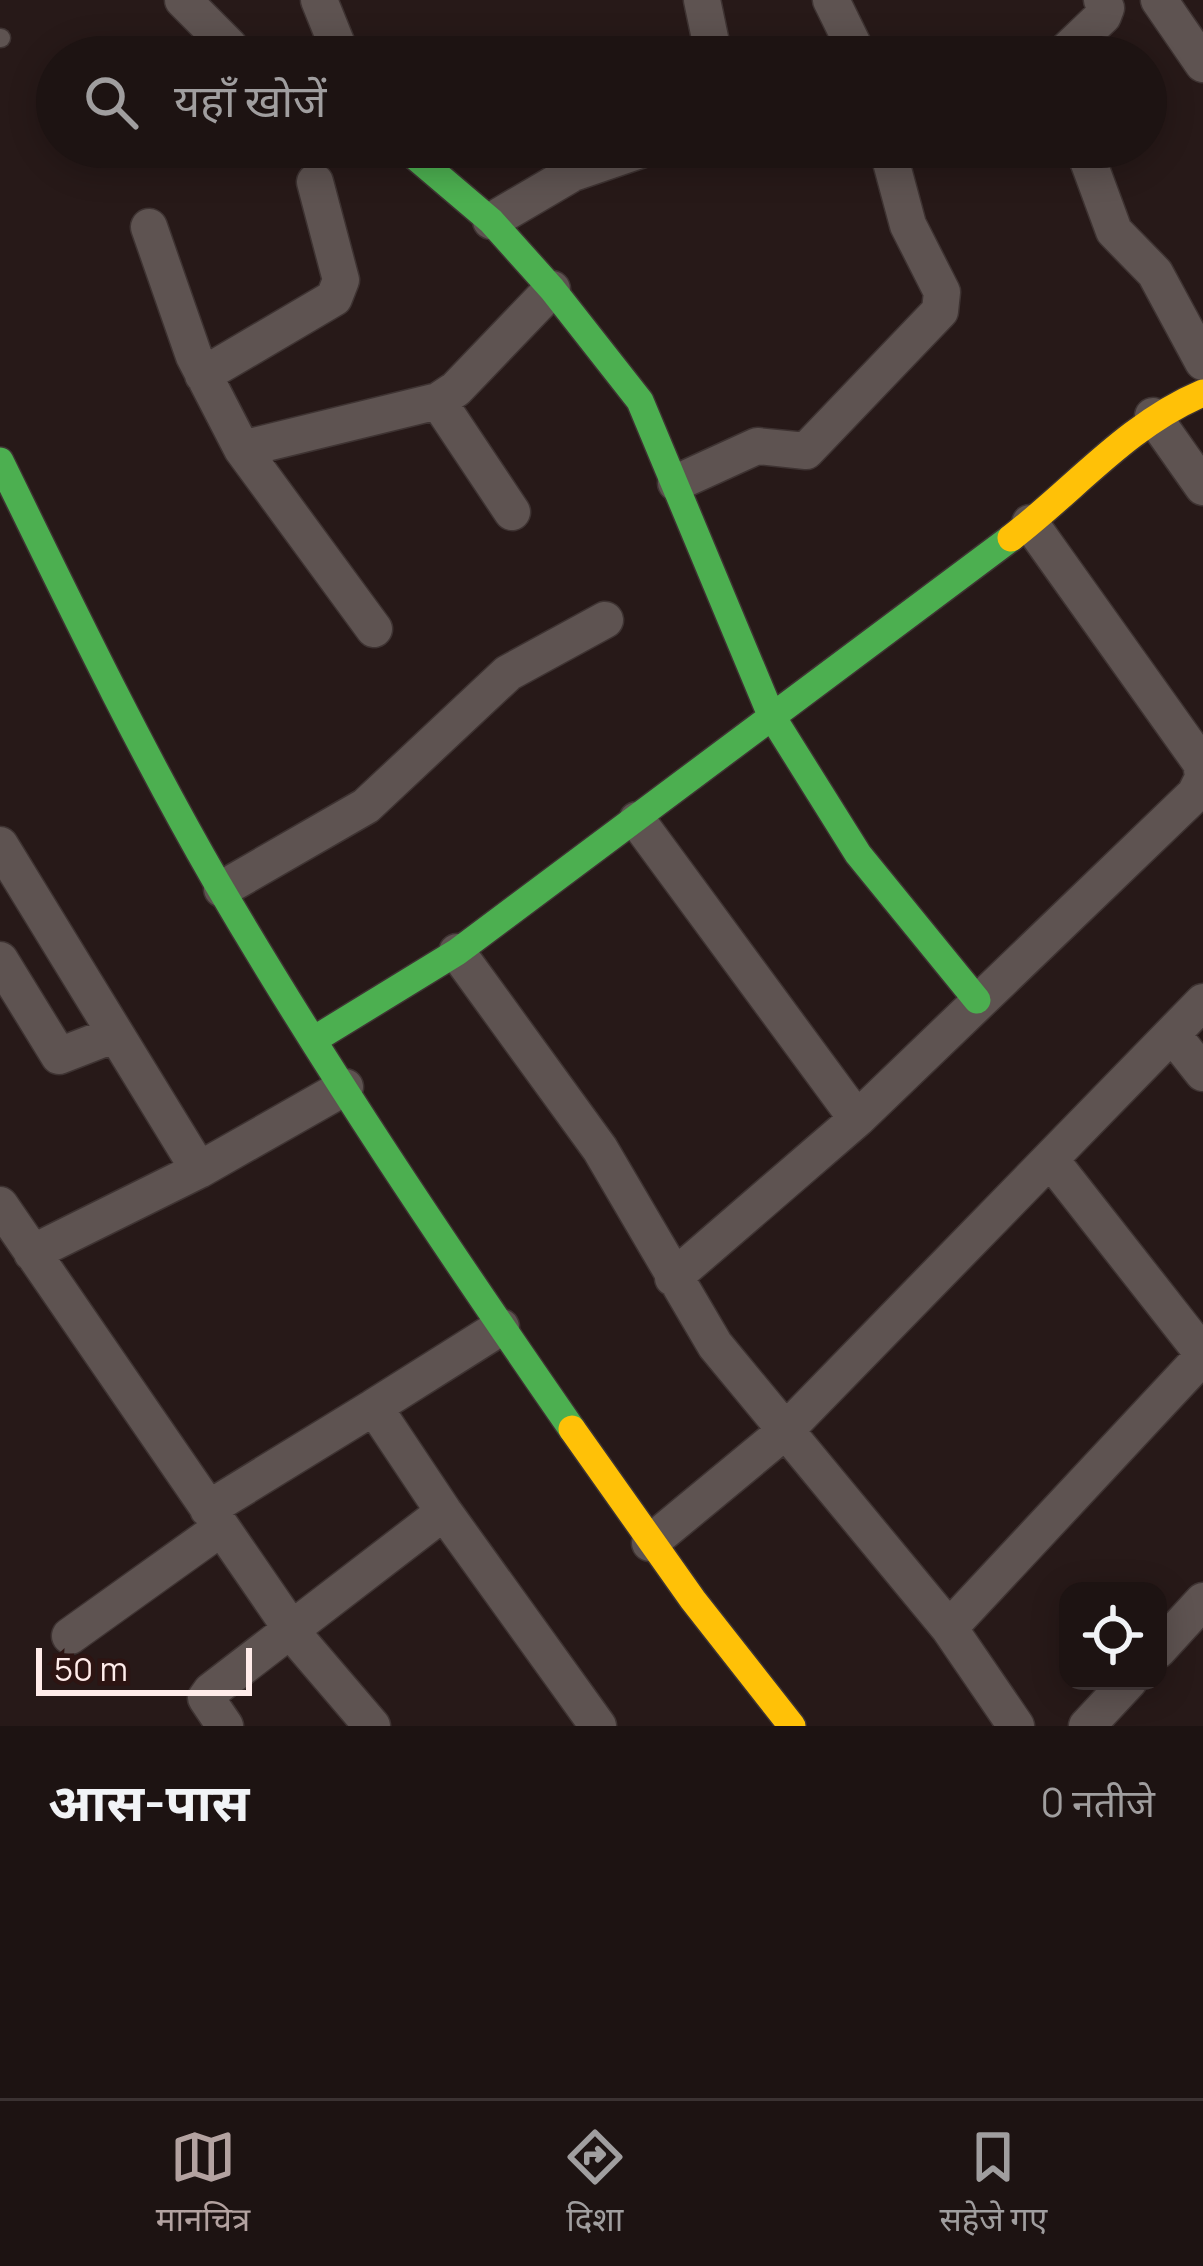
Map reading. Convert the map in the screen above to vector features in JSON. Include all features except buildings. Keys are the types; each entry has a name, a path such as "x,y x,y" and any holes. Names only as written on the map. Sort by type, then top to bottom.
{"street":[{"path":"183,0 219,36"},
{"path":"319,0 334,36"},
{"path":"702,0 710,36"},
{"path":"831,0 849,36"},
{"path":"1159,0 1203,64"},
{"path":"1082,36 1103,16 1109,2"},
{"path":"429,168 491,221 640,400 771,716 851,844 977,1000"},
{"path":"491,221 588,168"},
{"path":"676,483 757,446 806,451 940,311 942,292 908,225 893,168"},
{"path":"1091,168 1114,231 1155,274 1203,362"},
{"path":"202,375 340,291 315,182"},
{"path":"149,227 202,375 242,448 374,629"},
{"path":"242,448 438,400 456,388 552,289"},
{"path":"315,1040 457,952 1030,524 1154,416 1203,393"},
{"path":"438,400 512,512"},
{"path":"1154,416 1203,487"},
{"path":"0,461 97,659 222,889 345,1088 650,1543 792,1726"},
{"path":"673,1278 857,1119 1195,794 1203,777 1201,764 1030,524"},
{"path":"222,889 366,806 508,673 605,620"},
{"path":"637,820 857,1119"},
{"path":"0,845 199,1170"},
{"path":"457,952 600,1149 716,1345 949,1628 1016,1726"},
{"path":"0,960 59,1056 113,1035"},
{"path":"650,1543 784,1432 1203,1002"},
{"path":"1172,1034 1203,1073"},
{"path":"32,1253 199,1170 345,1088"},
{"path":"949,1628 1203,1355 1050,1160"},
{"path":"0,1205 290,1629 372,1726"},
{"path":"70,1636 215,1519 374,1407 501,1327"},
{"path":"374,1407 598,1726"},
{"path":"225,1726 209,1706 206,1698 211,1691 444,1512"},
{"path":"1167,1640 1203,1601"},
{"path":"1087,1726 1121,1690"}],"traffic: fast":[{"path":"429,168 491,221 552,289 640,401 771,715 858,854 977,1000"},
{"path":"0,461 131,725 216,881 389,1158 572,1429"},
{"path":"315,1039 457,952 1011,538"}],"traffic: slow":[{"path":"1011,538 1126,440 1203,393"},
{"path":"572,1429 693,1600 792,1726"}]}
